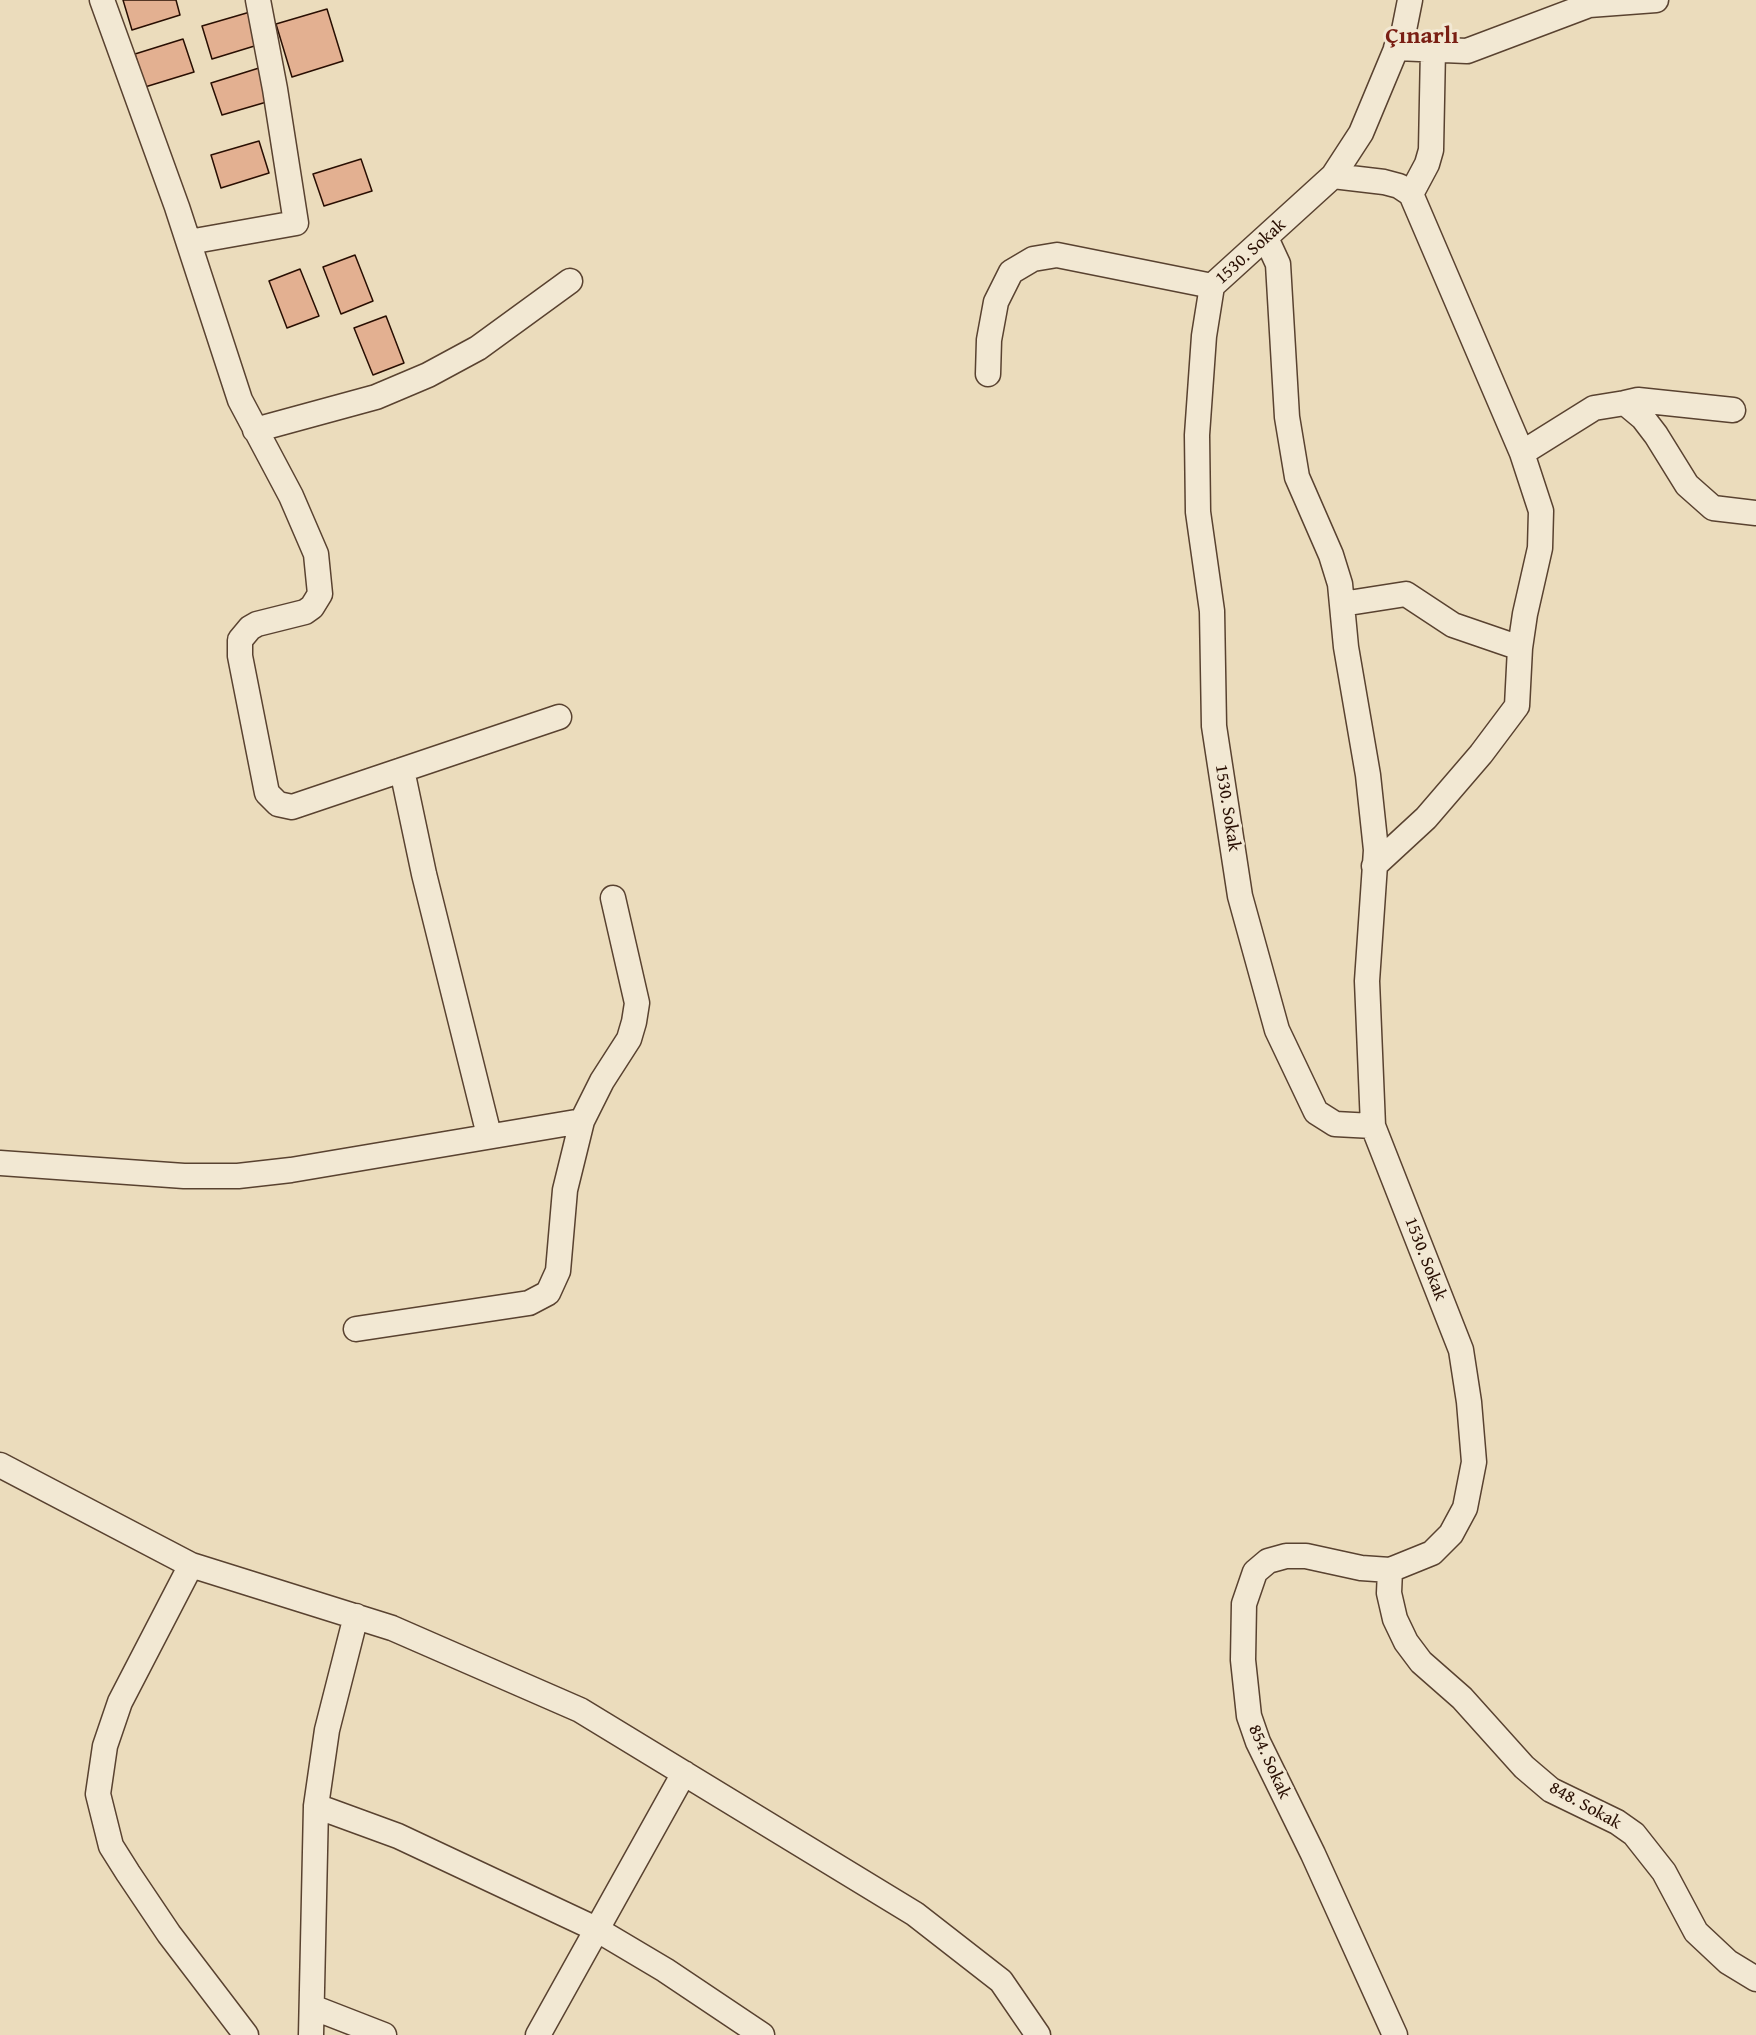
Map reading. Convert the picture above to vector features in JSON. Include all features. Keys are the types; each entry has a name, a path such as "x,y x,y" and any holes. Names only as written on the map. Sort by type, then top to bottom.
{"street":[{"path":"102,0 189,243 240,400 291,496 316,554 320,587 317,601 306,612 257,624 250,628 240,640 240,656 267,793 278,804 292,807 559,717"},
{"path":"189,243 296,223 276,89 258,0"},
{"name":"1530. Sokak","path":"1390,1570 1432,1553 1451,1534 1465,1508 1474,1462 1469,1402 1461,1350 1373,1126 1335,1124 1316,1112 1277,1030 1240,896 1214,726 1212,611 1198,512 1197,435 1204,336 1212,286 1333,176 1361,134 1396,48 1410,0"},
{"path":"1396,48 1467,51 1588,5 1656,0"},
{"path":"1411,194 1427,164 1431,150 1433,49"},
{"path":"1333,176 1384,182 1399,186 1411,194 1420,210 1424,230 1459,304 1492,387 1522,453 1541,511 1540,548 1525,614 1516,706 1481,754 1426,818 1374,866"},
{"path":"1266,238 1278,264 1287,417 1297,477 1331,555 1340,584 1346,647 1368,775 1376,850 1367,981 1373,1126"},
{"path":"988,374 992,315 996,302 1011,272 1033,259 1057,255 1212,286"},
{"path":"255,430 367,400 428,375 478,348 570,281"},
{"path":"1522,453 1594,408 1638,400 1733,410"},
{"path":"1624,404 1643,418 1687,485 1713,508 1756,513"},
{"path":"1342,604 1406,594 1453,625 1520,648"},
{"path":"402,770 424,874 489,1135"},
{"path":"356,1329 529,1303 548,1293 558,1270 565,1190 582,1121 602,1081 629,1039 636,1013 637,1003 613,898"},
{"path":"0,1163 184,1176 238,1176 291,1170 582,1121"},
{"path":"0,1465 191,1565 392,1628 580,1710 915,1914 1001,1981 1038,2035"},
{"name":"854. Sokak","path":"1390,1570 1360,1568 1306,1556 1286,1556 1268,1561 1255,1572 1244,1604 1243,1660 1249,1716 1258,1742 1313,1854 1395,2035"},
{"path":"191,1565 120,1702 105,1746 98,1794 111,1846 169,1934 246,2035"},
{"name":"848. Sokak","path":"1390,1570 1389,1593 1395,1619 1406,1642 1421,1662 1462,1698 1524,1767 1544,1784 1617,1822 1634,1834 1664,1872 1696,1932 1728,1962 1756,1979"},
{"path":"311,2035 316,1806 327,1730 356,1616"},
{"path":"538,2035 684,1773"},
{"path":"316,1806 398,1836 596,1929 665,1970 762,2035"},
{"path":"312,2007 384,2035"}],"building":[{"path":"123,0 176,0 180,15 132,30"},
{"path":"327,9 343,61 292,77 276,24"},
{"path":"250,12 261,44 212,59 202,26"},
{"path":"183,39 194,72 145,87 135,54"},
{"path":"259,68 270,101 222,115 211,83"},
{"path":"259,141 269,173 221,188 211,155"},
{"path":"361,159 372,191 324,206 313,174"},
{"path":"355,255 373,301 341,314 323,267"},
{"path":"300,269 319,316 287,328 269,281"},
{"path":"386,316 404,363 373,375 354,328"}],"district":[{"name":"Çınarlı","path":"1422,37"}]}
